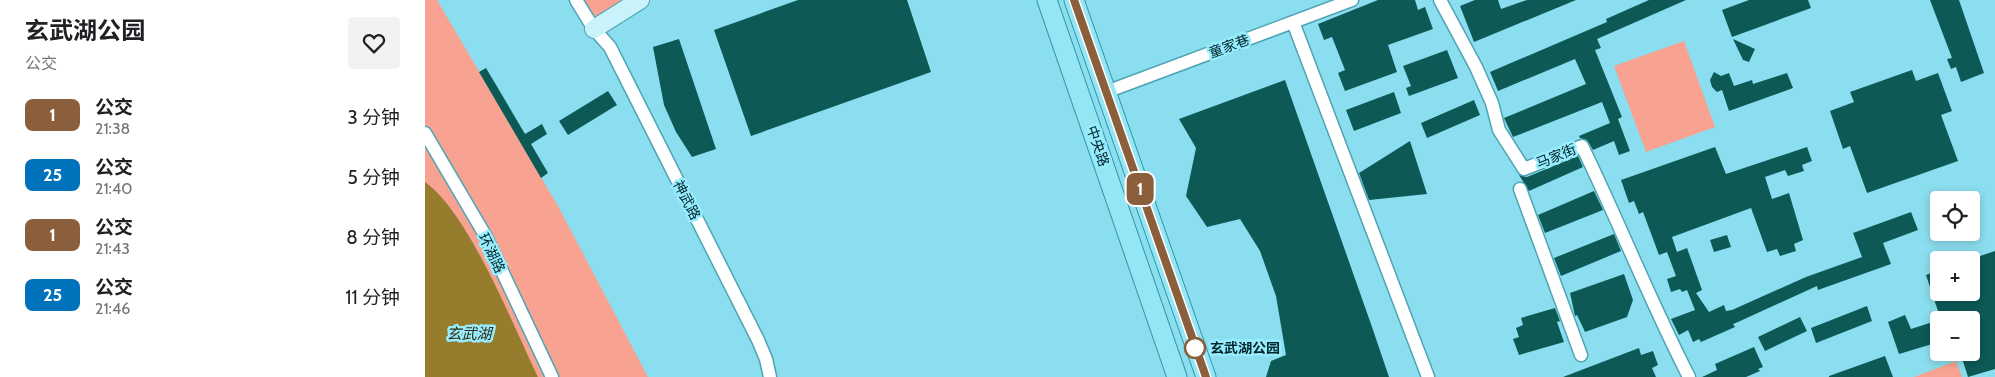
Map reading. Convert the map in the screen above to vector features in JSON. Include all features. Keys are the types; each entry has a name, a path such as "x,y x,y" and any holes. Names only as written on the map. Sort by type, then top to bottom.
{"main road":[{"name":"中央路","path":"1047,0 1177,377"},
{"name":"中央路","path":"1074,0 1206,377"}],"street":[{"name":"神武路","path":"575,0 594,29 610,47 758,340 766,359 770,377"},
{"path":"594,29 640,0"},
{"name":"童家巷","path":"1106,92 1352,0"},
{"name":"马家街","path":"1440,0 1476,67 1492,104 1499,130 1524,169 1582,146 1662,323 1689,377"},
{"path":"1293,22 1428,377"},
{"name":"环湖路","path":"425,133 485,235 551,377"},
{"path":"1520,189 1581,355"}],"shaded area":[{"path":"425,0 437,0 558,206 648,377 425,377"},
{"path":"583,0 629,0 595,18"},
{"path":"1684,41 1715,127 1646,152 1614,66"},
{"path":"1956,361 1962,377 1914,377"}],"water":[{"name":"玄武湖","path":"425,182 441,197 458,218 489,272 538,377 425,377"}],"building":[{"path":"798,0 907,0 931,72 751,136 714,30"},
{"path":"1378,0 1415,0 1418,10 1425,7 1433,29 1388,45 1397,72 1345,91 1338,73 1345,70 1332,37 1324,40 1318,24"},
{"path":"1475,0 1498,0 1501,9 1527,0 1576,0 1474,42 1460,6"},
{"path":"1649,0 1686,0 1597,39 1601,48 1595,50 1622,117 1618,119 1630,151 1619,155 1614,141 1593,150 1587,140 1580,138 1579,136 1610,123 1602,102 1513,137 1504,118 1586,84 1575,59 1498,91 1490,72 1607,22 1606,19"},
{"path":"1749,0 1808,0 1811,8 1732,37 1722,10"},
{"path":"1930,0 1959,0 1984,73 1961,82 1956,67 1951,69 1947,59 1952,58"},
{"path":"679,39 716,149 692,157 676,132 664,105 653,47"},
{"path":"1733,39 1755,49 1749,62 1743,60"},
{"path":"1447,50 1458,78 1409,96 1406,88 1411,86 1403,66"},
{"path":"486,68 525,134 542,124 547,134 531,144 548,173 541,178 479,72"},
{"path":"1912,70 1916,81 1938,73 1952,111 1941,115 1958,161 1867,193 1850,146 1843,149 1830,111 1854,102 1850,92"},
{"path":"1714,72 1721,76 1729,73 1734,86 1752,80 1753,84 1787,73 1793,88 1729,111 1722,90 1717,92 1712,87 1710,80"},
{"path":"1285,80 1389,377 1266,377 1271,361 1286,355 1276,296 1260,251 1240,219 1207,227 1186,196 1196,148 1179,119"},
{"path":"608,91 617,105 568,135 559,121"},
{"path":"1394,92 1401,113 1354,131 1346,110"},
{"path":"1474,100 1480,115 1427,138 1421,123"},
{"path":"1410,141 1427,194 1369,200 1359,173"},
{"path":"1715,147 1726,174 1807,147 1812,161 1802,165 1804,171 1788,176 1785,170 1765,177 1772,199 1789,193 1803,240 1794,244 1796,251 1780,256 1777,249 1767,252 1751,208 1672,237 1677,252 1687,248 1702,290 1696,293 1709,312 1724,305 1726,311 1732,310 1806,277 1862,257 1853,233 1911,212 1918,230 1883,243 1891,264 1818,290 1817,286 1733,324 1735,327 1701,342 1699,339 1693,342 1688,330 1679,335 1671,319 1695,310 1687,290 1682,292 1680,289 1671,292 1667,279 1676,276 1667,252 1659,255 1643,212 1639,214 1634,201 1629,203 1621,180"},
{"path":"1578,156 1583,167 1529,191 1519,175 1527,177"},
{"path":"1594,191 1603,210 1545,233 1538,215"},
{"path":"1614,234 1621,251 1561,276 1554,258"},
{"path":"1727,235 1731,247 1714,252 1710,240"},
{"path":"1995,251 1995,369 1968,377 1963,361 1980,361 1980,311 1938,311 1935,301 1980,301 1980,256"},
{"path":"1930,273 1930,287 1926,275"},
{"path":"1624,274 1633,300 1627,317 1585,332 1577,315 1575,316 1570,293"},
{"path":"1867,306 1872,321 1816,343 1811,328"},
{"path":"1555,308 1560,321 1557,322 1564,342 1519,355 1513,339 1519,337 1516,328 1523,325 1521,318"},
{"path":"1905,315 1911,329 1930,323 1930,345 1899,354 1888,322"},
{"path":"1800,317 1807,331 1765,351 1758,337"},
{"path":"1754,347 1763,367 1758,369 1760,371 1746,377 1702,377 1717,370 1715,364"},
{"path":"1639,348 1641,355 1653,351 1658,365 1652,368 1656,377 1563,377"},
{"path":"1885,356 1893,377 1829,377 1829,376"}],"bus line":[{"name":"1","path":"1074,0 1206,377"}],"place":[{"name":"玄武湖公园","path":"1195,348"}]}
